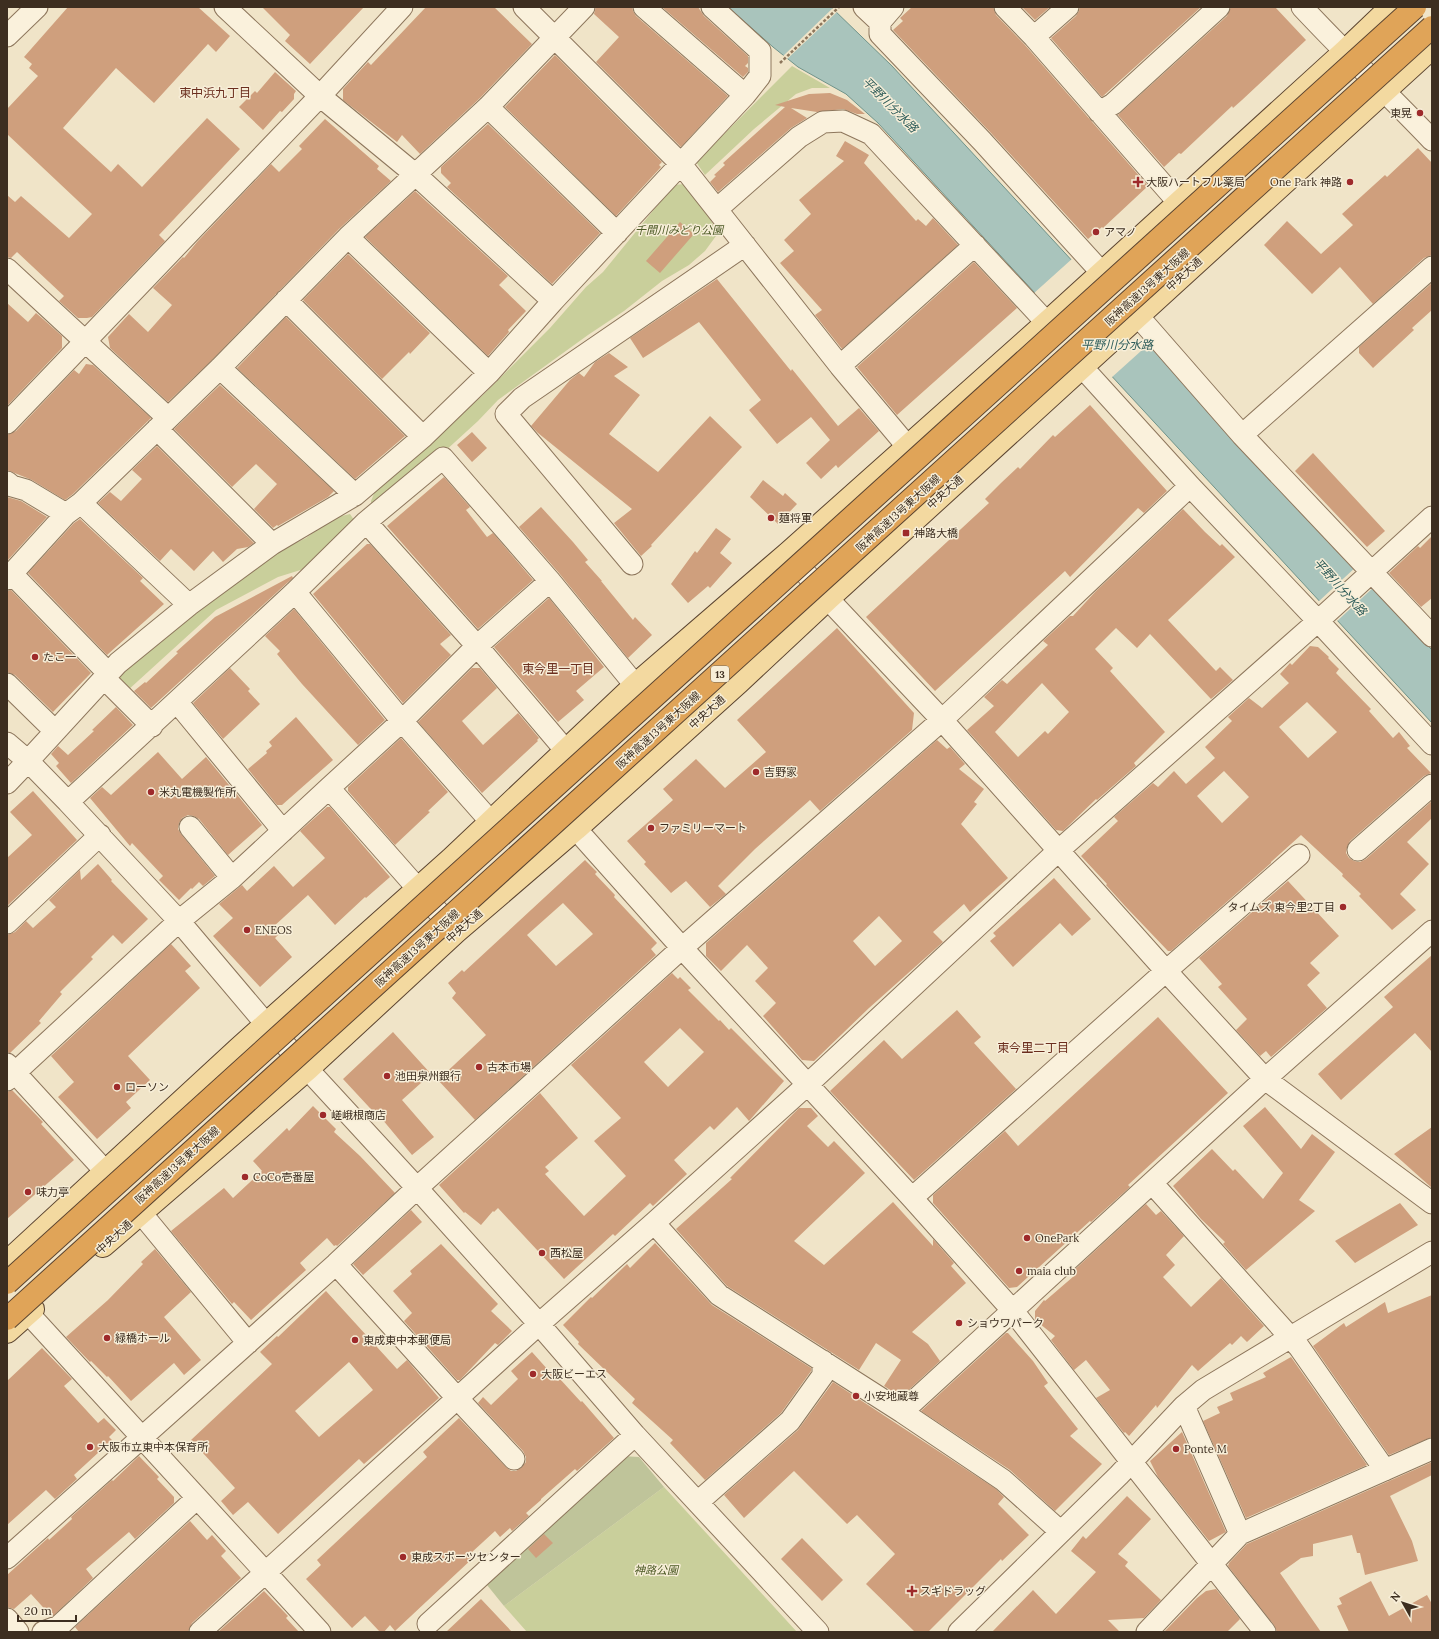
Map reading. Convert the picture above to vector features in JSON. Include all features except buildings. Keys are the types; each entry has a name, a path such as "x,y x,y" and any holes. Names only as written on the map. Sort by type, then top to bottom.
{"highway":[{"name":"13","path":"7,1283 1415,7"},
{"name":"阪神高速13号東大阪線","path":"7,1319 1432,27"}],"main road":[{"path":"8,1260 266,1024 491,822 635,685 788,553 1051,320 1344,52 1391,7"},
{"name":"中央大通","path":"7,1332 141,1213 308,1069 456,932 576,829 738,683 1087,362 1432,48"}],"street":[{"path":"7,36 37,7"},
{"path":"225,7 320,96 416,175 553,301"},
{"path":"7,423 320,96 402,7"},
{"path":"524,7 680,163 840,366 907,446"},
{"path":"152,726 106,675 9,577 74,508 220,368 348,237 488,107 584,7"},
{"path":"644,7 745,95"},
{"path":"7,783 118,663 189,605 272,544 355,495 422,438 489,373 680,163 745,95 760,76 760,51 712,7"},
{"path":"864,7 886,15 880,34 982,141 1098,277"},
{"path":"1004,7 1034,37 1179,203"},
{"path":"1034,37 1068,7"},
{"path":"1099,112 1113,104 1218,7"},
{"path":"1302,7 1344,52 1385,91 1432,140"},
{"path":"1344,52 1377,7"},
{"path":"1385,91 1432,56"},
{"path":"488,107 617,233"},
{"path":"717,209 799,137 823,122 843,121 871,134 975,245 1051,320"},
{"path":"348,237 489,373"},
{"path":"632,564 506,414 522,398 745,245"},
{"path":"840,366 975,245"},
{"path":"1242,435 1432,266"},
{"path":"7,268 86,342 272,544"},
{"path":"286,300 422,438"},
{"path":"1135,319 1369,574 1432,636"},
{"path":"1087,362 1190,486 1322,617 1432,744"},
{"path":"220,368 355,495"},
{"path":"68,802 152,726 295,592 366,522 443,458 550,581 635,685"},
{"path":"7,482 12,486 74,508 189,605"},
{"path":"7,1558 336,1264 417,1188 682,948 942,720 1190,486"},
{"path":"200,1632 539,1324 807,1085 1058,851 1322,617 1432,517"},
{"path":"366,522 476,646 566,751"},
{"path":"788,553 828,599 942,720 1265,1080 1432,1202"},
{"path":"105,1171 10,1072 179,921 232,878 402,721 476,646 550,581"},
{"path":"295,592 402,721 491,822"},
{"path":"7,684 55,731"},
{"path":"177,702 282,831"},
{"path":"7,743 28,761 100,835 179,921 266,1024 417,1188 539,1324 635,1435 818,1632"},
{"path":"1358,850 1432,785"},
{"path":"329,788 456,932"},
{"path":"190,827 232,878"},
{"path":"576,829 682,948 1014,1311 1131,1463 1212,1563 1265,1632"},
{"path":"7,923 100,835"},
{"path":"912,1198 1166,971 1299,855"},
{"path":"902,1412 1265,1080 1432,931"},
{"path":"1152,1183 1299,1347 1385,1470"},
{"path":"141,1213 248,1343"},
{"path":"654,1223 719,1295 902,1412 1002,1480 1061,1532"},
{"path":"959,1632 1131,1463 1184,1406 1203,1390 1290,1336 1432,1252"},
{"path":"336,1264 514,1459"},
{"path":"28,1314 320,1632"},
{"path":"698,1502 790,1421 823,1375 824,1362"},
{"path":"1184,1406 1240,1534"},
{"path":"423,1629 635,1435"},
{"path":"1147,1632 1240,1534 1432,1449"},
{"path":"43,1632 58,1626 197,1498"},
{"path":"7,1619 18,1632"}],"path":[{"path":"779,64 839,7"}],"green space":[{"path":"792,66 830,88 812,88 796,94 754,129 705,175 696,162"},
{"name":"千間川みどり公園","path":"684,184 704,208 712,221 716,236 705,251 689,265 662,281 624,311 498,400 478,421 432,463 371,512 371,501 375,491 482,396 550,328 586,287 603,272 674,185"},
{"path":"350,514 356,523 307,568 278,577 216,610 127,691 117,684 116,673 135,657 279,551 306,538 333,518"},
{"path":"622,1456 639,1457 664,1487 504,1606 487,1585"},
{"name":"神路公園","path":"664,1487 797,1632 527,1632 504,1606"}],"water":[{"name":"平野川分水路","path":"728,7 831,7 892,66 1432,650 1432,723 878,123 846,94 798,67"}],"pier":[{"path":"834,7 838,11 786,60 782,57"},
{"path":"1073,258 1151,342 1111,378 1033,294"},
{"path":"1357,566 1375,586 1336,622 1318,602"}],"place":[{"name":"東晃","path":"1420,113"},
{"name":"大阪ハートフル薬局","path":"1138,182"},
{"name":"One Park 神路","path":"1350,182"},
{"name":"アマノ","path":"1096,232"},
{"name":"麺将軍","path":"771,518"},
{"name":"神路大橋","path":"906,533"},
{"name":"たこ一","path":"35,657"},
{"name":"吉野家","path":"756,772"},
{"name":"米丸電機製作所","path":"151,792"},
{"name":"ファミリーマート","path":"651,828"},
{"name":"タイムズ 東今里2丁目","path":"1343,907"},
{"name":"ENEOS","path":"247,930"},
{"name":"古本市場","path":"479,1067"},
{"name":"池田泉州銀行","path":"387,1076"},
{"name":"ローソン","path":"117,1087"},
{"name":"嵯峨根商店","path":"323,1115"},
{"name":"CoCo壱番屋","path":"245,1177"},
{"name":"味力亭","path":"28,1192"},
{"name":"OnePark","path":"1027,1238"},
{"name":"西松屋","path":"542,1253"},
{"name":"maia club","path":"1019,1271"},
{"name":"ショウワパーク","path":"959,1323"},
{"name":"緑橋ホール","path":"107,1338"},
{"name":"東成東中本郵便局","path":"355,1340"},
{"name":"大阪ビーエス","path":"533,1374"},
{"name":"小安地蔵尊","path":"856,1396"},
{"name":"大阪市立東中本保育所","path":"90,1447"},
{"name":"Ponte M","path":"1176,1449"},
{"name":"東成スポーツセンター","path":"403,1557"},
{"name":"スギドラッグ","path":"912,1591"}],"district":[{"name":"東中浜九丁目","path":"215,93"},
{"name":"東今里一丁目","path":"558,669"},
{"name":"東今里二丁目","path":"1033,1048"}]}
